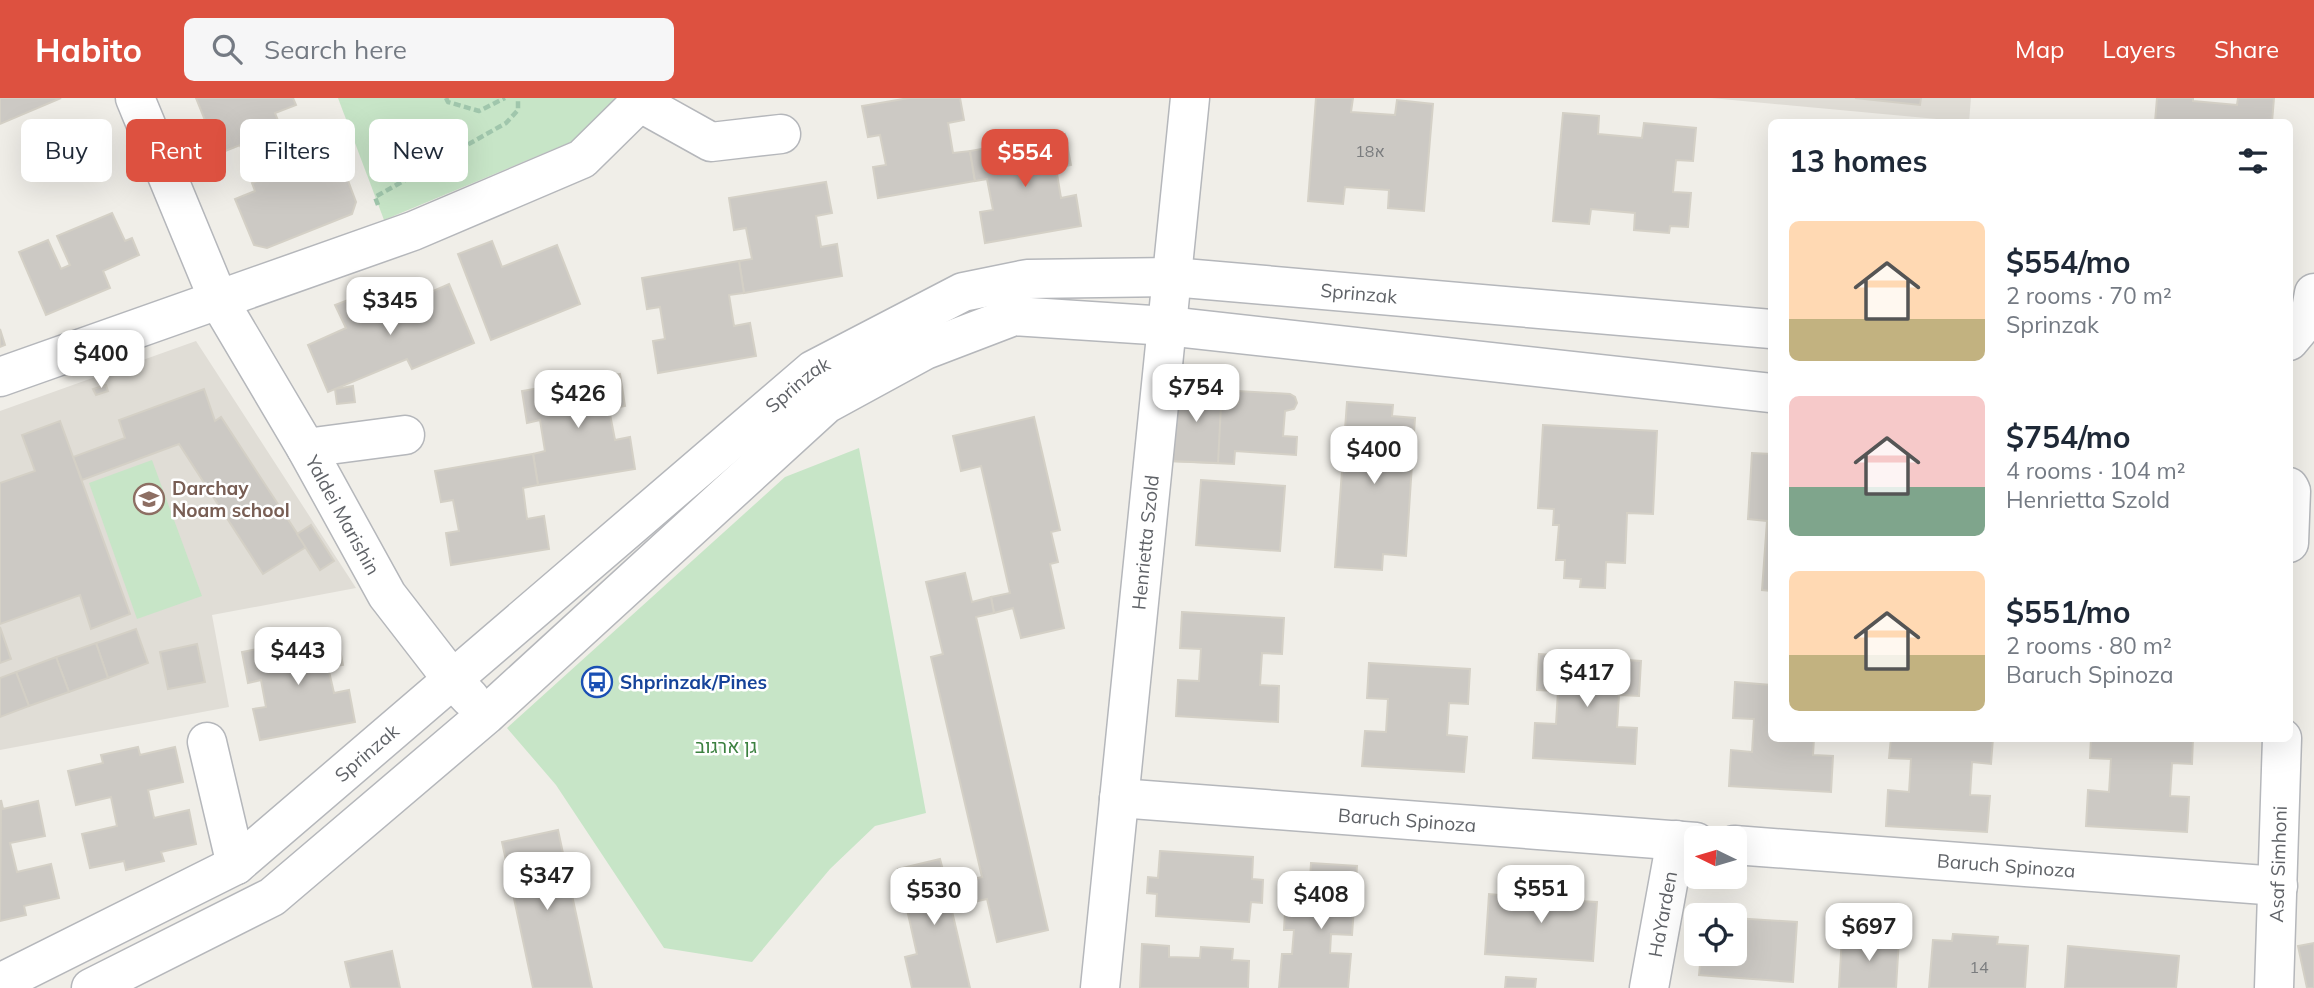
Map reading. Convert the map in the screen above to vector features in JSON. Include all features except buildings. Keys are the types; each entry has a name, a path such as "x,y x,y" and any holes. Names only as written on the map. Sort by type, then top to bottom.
{"street":[{"name":"Yaldei Marishin","path":"135,98 219,301 306,448 387,595 452,679 486,715"},
{"name":"Henrietta Szold","path":"1100,988 1190,98"},
{"path":"0,377 389,239 582,159 643,101 711,142 781,134"},
{"name":"Sprinzak","path":"0,982 236,865 813,370 963,292 1027,279 1172,277 1768,329"},
{"path":"2293,336 2310,316 2314,293"},
{"name":"Sprinzak","path":"91,988 272,897 486,715 826,404 925,350 1014,316 1167,326 1768,393"},
{"path":"2293,349 2314,346"},
{"path":"306,448 405,435"},
{"path":"2293,516 2299,476"},
{"path":"207,742 236,865"},
{"name":"Asaf Simhoni","path":"2274,988 2282,742"},
{"name":"Baruch Spinoza","path":"1119,797 1684,841"},
{"name":"Baruch Spinoza","path":"1747,846 2278,886"},
{"name":"HaYarden","path":"1649,988 1684,849"}],"path":[{"path":"446,98 448,102 479,111 505,98"},
{"path":"389,239 375,197 506,123 518,110 518,98"}],"shaded area":[{"path":"1711,98 1971,98 1969,119 1937,119"},
{"name":"Darchay Noam school","path":"196,341 356,588 212,615 229,707 0,750 0,411"}],"green space":[{"path":"338,98 625,98 578,139 384,220 370,182 468,182 468,119 369,119 369,180 355,143 355,119 346,119"},
{"name":"גן ארגוב","path":"859,448 926,813 875,826 830,869 752,962 664,948 556,785 507,728 785,477"},
{"path":"152,460 202,596 137,619 89,483"}],"place":[{"name":"Darchay Noam school","path":"149,499"},
{"name":"Shprinzak/Pines","path":"597,682"}]}
